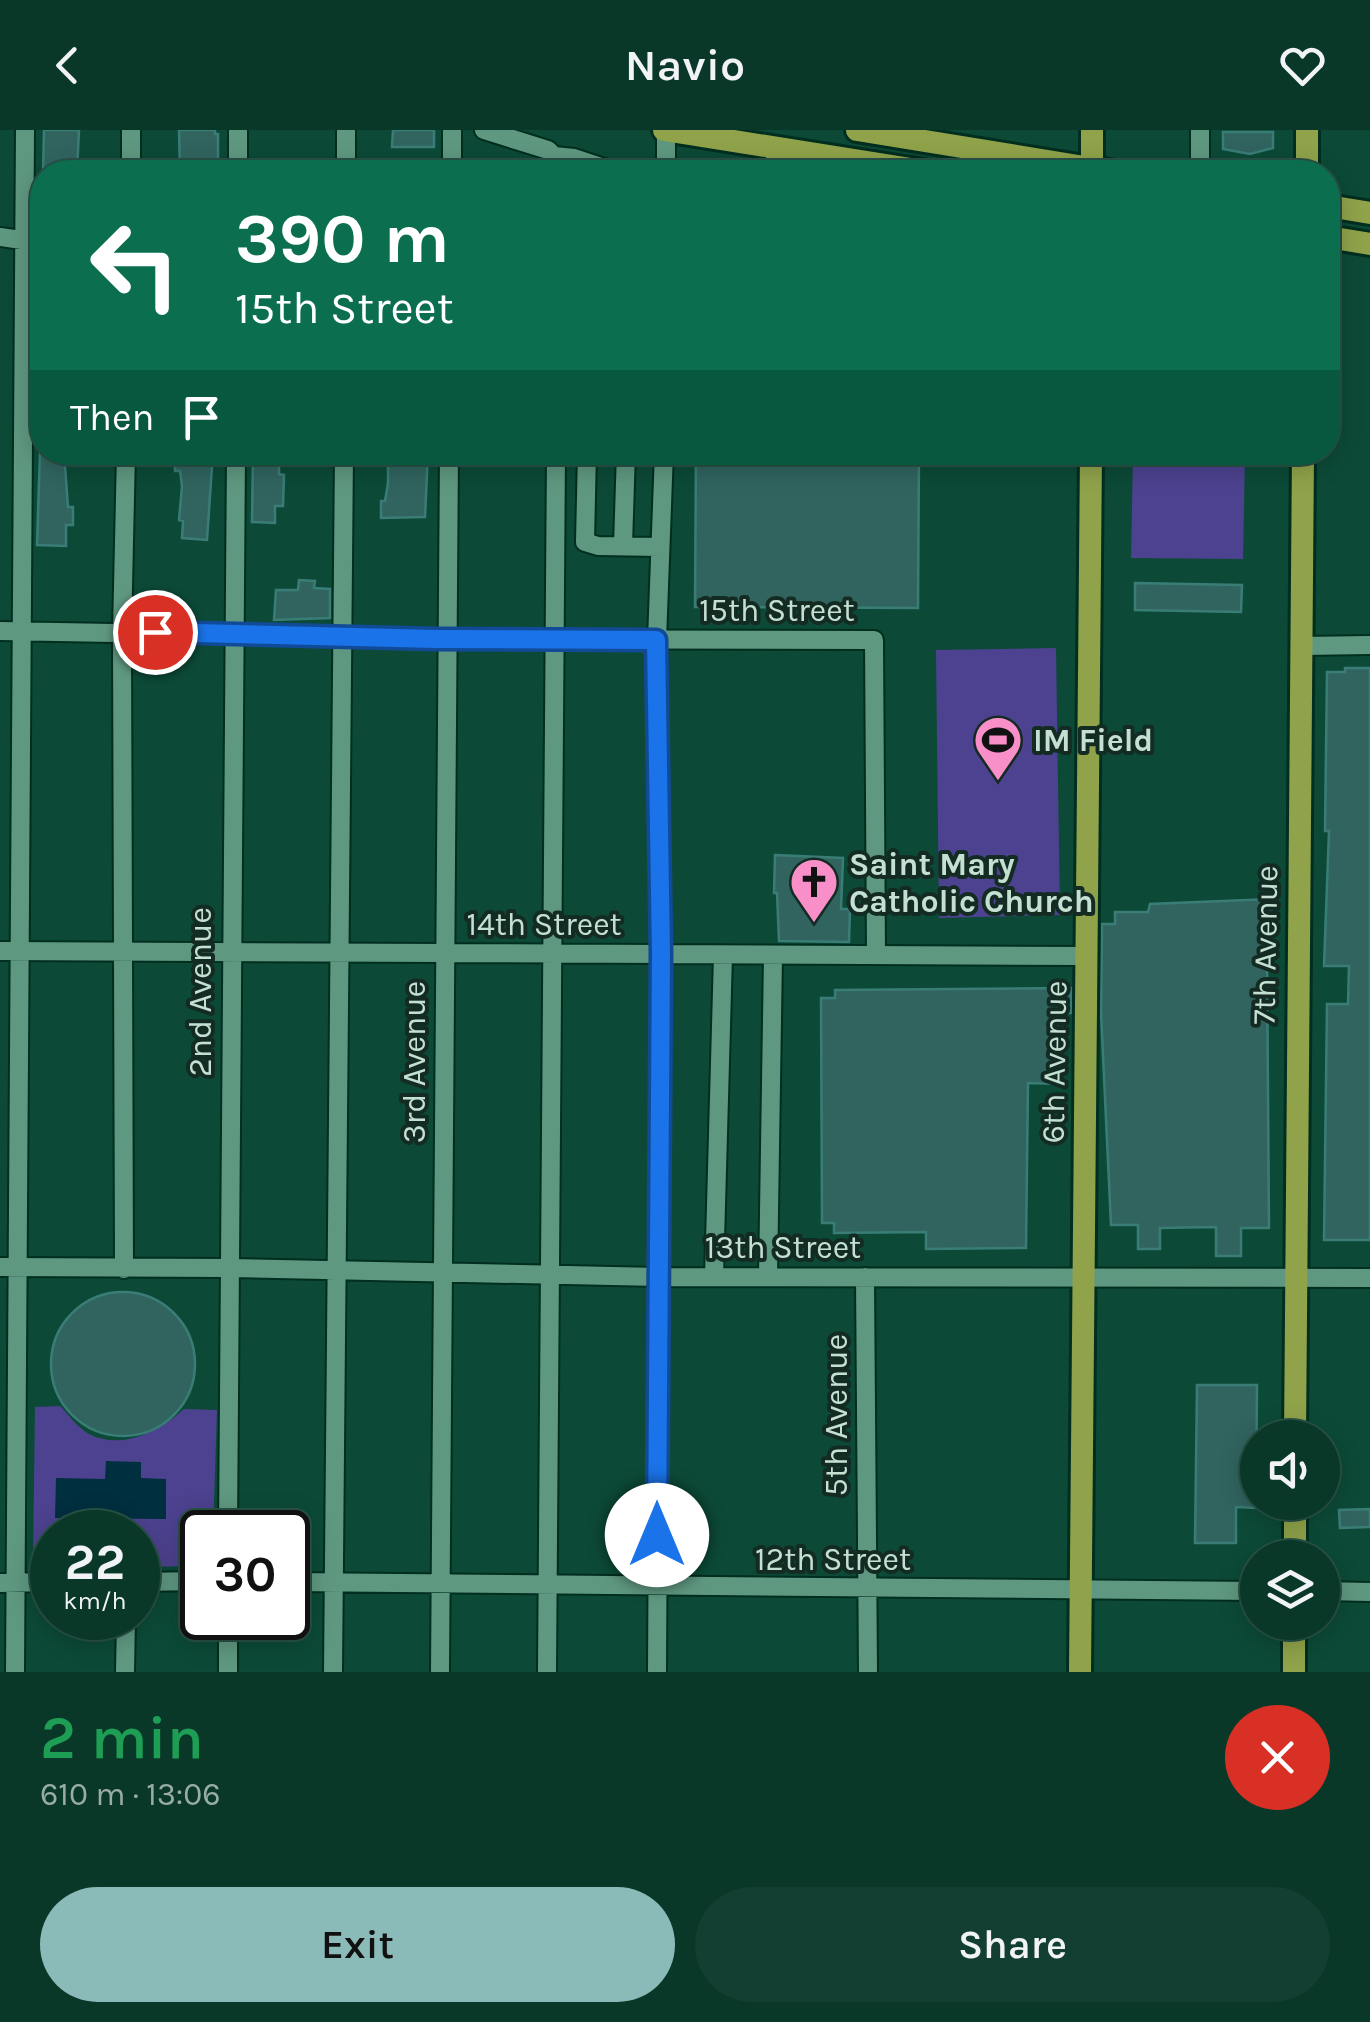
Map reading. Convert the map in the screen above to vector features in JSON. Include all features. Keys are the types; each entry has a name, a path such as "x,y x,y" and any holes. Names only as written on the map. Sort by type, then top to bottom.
{"main road":[{"path":"666,130 837,160"},
{"path":"1092,130 1098,160"},
{"path":"1307,130 1307,160"},
{"path":"871,131 982,140 1058,160"},
{"path":"1340,208 1370,213"},
{"path":"1340,239 1370,244"},
{"name":"6th Avenue","path":"1080,1672 1090,465"},
{"name":"7th Avenue","path":"1295,1420 1303,465"},
{"path":"1294,1640 1294,1672"}],"street":[{"path":"16,1672 7,1583 8,1268 21,951 25,130"},
{"path":"131,160 132,130"},
{"path":"238,130 238,160"},
{"path":"346,130 346,160"},
{"path":"452,130 452,160"},
{"path":"484,130 533,144 552,160"},
{"path":"666,130 666,160"},
{"path":"1200,130 1200,160"},
{"path":"871,131 877,160"},
{"path":"774,160 775,148"},
{"path":"0,237 30,241"},
{"path":"124,1269 122,632 126,465"},
{"name":"2nd Avenue","path":"228,1510 236,465"},
{"path":"333,1672 344,465"},
{"name":"3rd Avenue","path":"440,1672 449,465"},
{"path":"547,1672 556,465"},
{"path":"588,465 585,542 598,546 660,547"},
{"path":"623,546 626,465"},
{"path":"657,1672 661,954 656,640 663,465"},
{"name":"15th Street","path":"0,631 446,639 874,640 876,955"},
{"path":"1301,646 1370,645"},
{"name":"14th Street","path":"0,951 1088,956"},
{"path":"768,1277 773,954"},
{"path":"714,1277 724,955"},
{"name":"13th Street","path":"8,1268 230,1268 659,1277 1370,1278"},
{"name":"5th Avenue","path":"865,1277 868,1672"},
{"name":"12th Street","path":"310,1582 1240,1591"},
{"path":"1340,1591 1370,1592"},
{"path":"125,1672 126,1640"},
{"path":"228,1640 228,1672"}],"shaded area":[{"path":"1133,465 1245,465 1243,559 1131,558"},
{"name":"IM Field","path":"1056,648 1060,915 939,918 936,650"},
{"path":"60,1406 89,1434 114,1440 152,1431 184,1409 217,1410 214,1510 180,1510 180,1566 160,1567 160,1510 34,1510 35,1407"}],"water":[{"path":"106,1461 141,1462 141,1478 166,1479 166,1519 160,1519 160,1510 55,1510 56,1478 105,1479"}],"building":[{"path":"44,130 79,130 78,160 43,160"},
{"path":"179,130 215,130 218,160 180,160"},
{"path":"393,130 434,130 434,147 392,147"},
{"path":"1223,132 1273,132 1273,148 1250,154 1223,149"},
{"path":"40,465 65,465 68,507 73,507 73,525 66,525 66,546 37,545"},
{"path":"175,465 212,465 207,540 182,538 182,486 180,471 175,471"},
{"path":"253,465 279,465 279,474 284,475 283,506 275,506 275,523 252,522"},
{"path":"388,465 427,465 425,517 381,518 381,501 385,501"},
{"path":"696,465 919,465 918,608 695,607"},
{"path":"299,580 315,581 314,588 330,589 330,618 274,620 276,590 298,590"},
{"path":"1135,583 1242,585 1241,612 1135,610"},
{"path":"1345,668 1370,668 1370,1240 1324,1240 1327,1004 1348,1004 1349,966 1324,966 1329,831 1325,831 1327,672 1345,672"},
{"path":"775,855 843,858 841,909 850,909 849,942 779,941"},
{"path":"1271,899 1273,955 1267,957 1269,1228 1241,1228 1241,1256 1216,1256 1216,1227 1160,1228 1160,1249 1138,1249 1138,1225 1111,1225 1101,1013 1102,924 1115,924 1115,912 1148,912 1150,904"},
{"path":"1071,988 1071,1013 1057,1013 1058,1084 1028,1083 1026,1248 926,1249 926,1232 834,1233 834,1223 822,1223 821,998 835,998 835,990"},
{"path":"123,1292 151,1297 174,1313 190,1336 195,1364 190,1392 174,1415 151,1431 123,1436 95,1431 72,1415 56,1392 51,1364 56,1336 72,1313 95,1297"},
{"path":"1197,1385 1257,1385 1257,1420 1240,1420 1236,1543 1195,1543"},
{"path":"1370,1509 1370,1527 1340,1528 1340,1510"}],"place":[{"name":"IM Field","path":"998,782"},
{"name":"Saint Mary Catholic Church","path":"814,924"}],"route":[{"path":"155,632 656,640 661,954 657,1535"}]}
